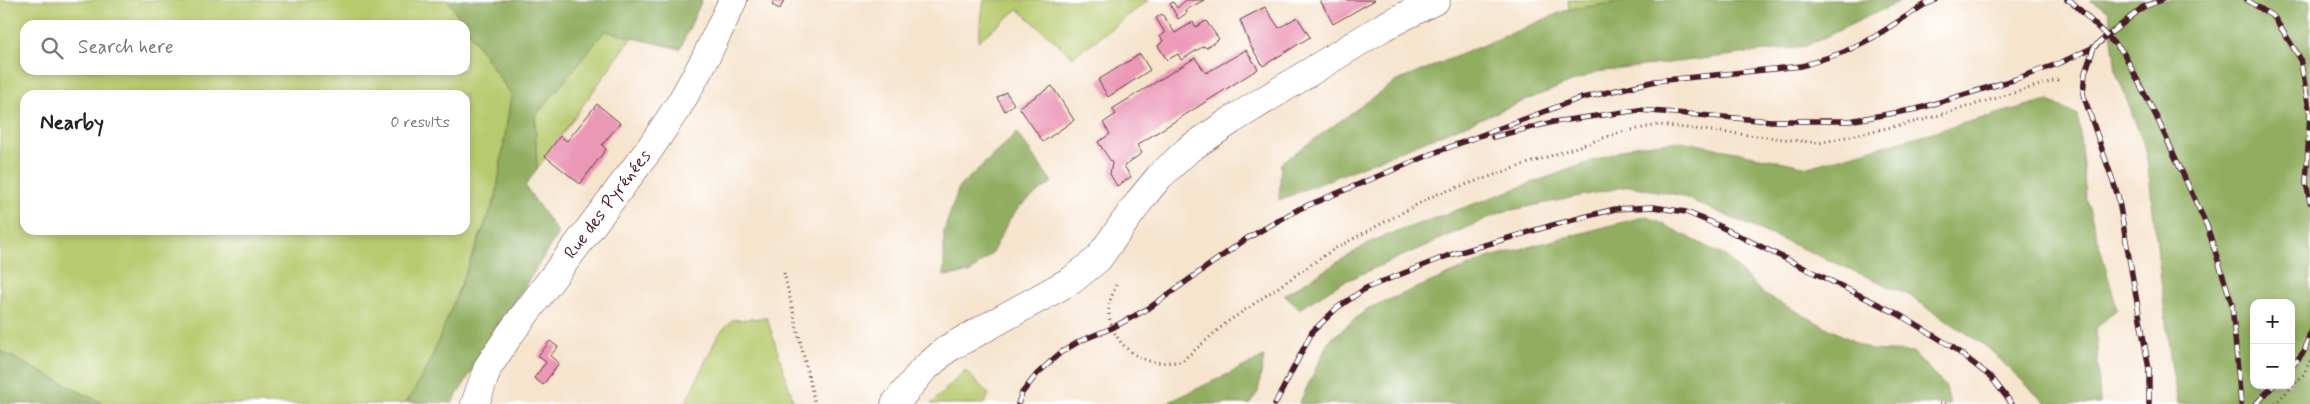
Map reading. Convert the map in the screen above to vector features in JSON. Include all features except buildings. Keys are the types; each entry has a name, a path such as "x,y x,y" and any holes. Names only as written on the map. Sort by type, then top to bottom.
{"street":[{"name":"Rue des Pyrénées","path":"475,404 488,368 510,334 651,147 681,102 705,60 733,0"},
{"path":"895,404 923,370 947,348 1072,280 1098,259 1159,177 1189,149 1232,120 1383,27 1436,0"}],"path":[{"path":"1111,242 1117,281 1109,307 1112,328 1119,342 1131,352 1153,362 1181,362 1226,323 1334,249 1435,195 1621,132 1659,125 1820,143 1923,120 2060,79"},
{"path":"784,272 815,404"},
{"path":"2275,404 2304,374 2310,360"},
{"path":"1940,404 1946,404"}],"green space":[{"path":"0,0 448,0 461,20 20,20 20,75 470,75 470,34 511,95 496,196 429,364 407,402 401,404 104,404 0,351"},
{"path":"448,0 702,0 680,49 605,31 535,117 537,169 525,186 558,233 452,403 407,402 429,364 496,197 511,95 470,33 470,20 461,20"},
{"path":"984,0 1149,0 1073,57 1018,9 978,41"},
{"path":"1568,0 1636,0 1569,9"},
{"path":"1636,0 1903,0 1806,46 1596,72 1279,200 1281,163 1395,82 1569,9"},
{"path":"2090,0 2310,0 2310,404 2178,404 2170,357 2146,150 2116,72 2109,12"},
{"path":"605,31 633,36 537,169 535,117"},
{"path":"2047,100 2078,115 2086,197 2117,309 2096,328 2100,404 2046,404 1987,347 1907,294 1679,195 1629,186 1502,212 1341,283 1299,309 1284,295 1374,240 1634,146 1682,141 1808,167"},
{"path":"1017,133 1052,182 1020,206 1009,220 992,253 970,273 944,276 944,231 959,187"},
{"path":"1647,216 1727,257 1763,294 1870,350 1913,352 1946,387 1950,404 1299,404 1329,341 1367,309 1490,257"},
{"path":"767,318 793,400 781,404 685,404 718,335 732,320"},
{"path":"0,351 104,404 0,404"},
{"path":"1264,357 1258,392 1250,404 1165,404"},
{"path":"965,370 989,394 985,404 931,404"}],"railway":[{"path":"1018,404 1022,393 1037,374 1060,353 1080,341 1112,328 1149,308 1246,239 1299,209 1439,151 1578,99 1656,81 1802,66 1844,52 1874,37 1924,5 1936,0"},
{"path":"2067,0 2071,1 2123,52 2156,116 2207,226 2232,304 2241,404"},
{"path":"1493,137 1553,122 1639,110 1771,121 1849,121 1917,109 2016,79 2060,63 2094,47 2143,7 2162,0"},
{"path":"2247,0 2274,17 2300,58 2310,114 2306,183 2310,202"},
{"path":"2094,47 2085,73 2083,94 2118,196 2149,369 2149,404"},
{"path":"1275,404 1312,332 1337,308 1366,288 1447,256 1553,225 1615,209 1653,207 1686,212 1717,225 1898,314 1951,346 1991,377 2012,404"},
{"path":"2295,363 2305,350 2310,332"},
{"path":"2256,404 2270,389"}]}
